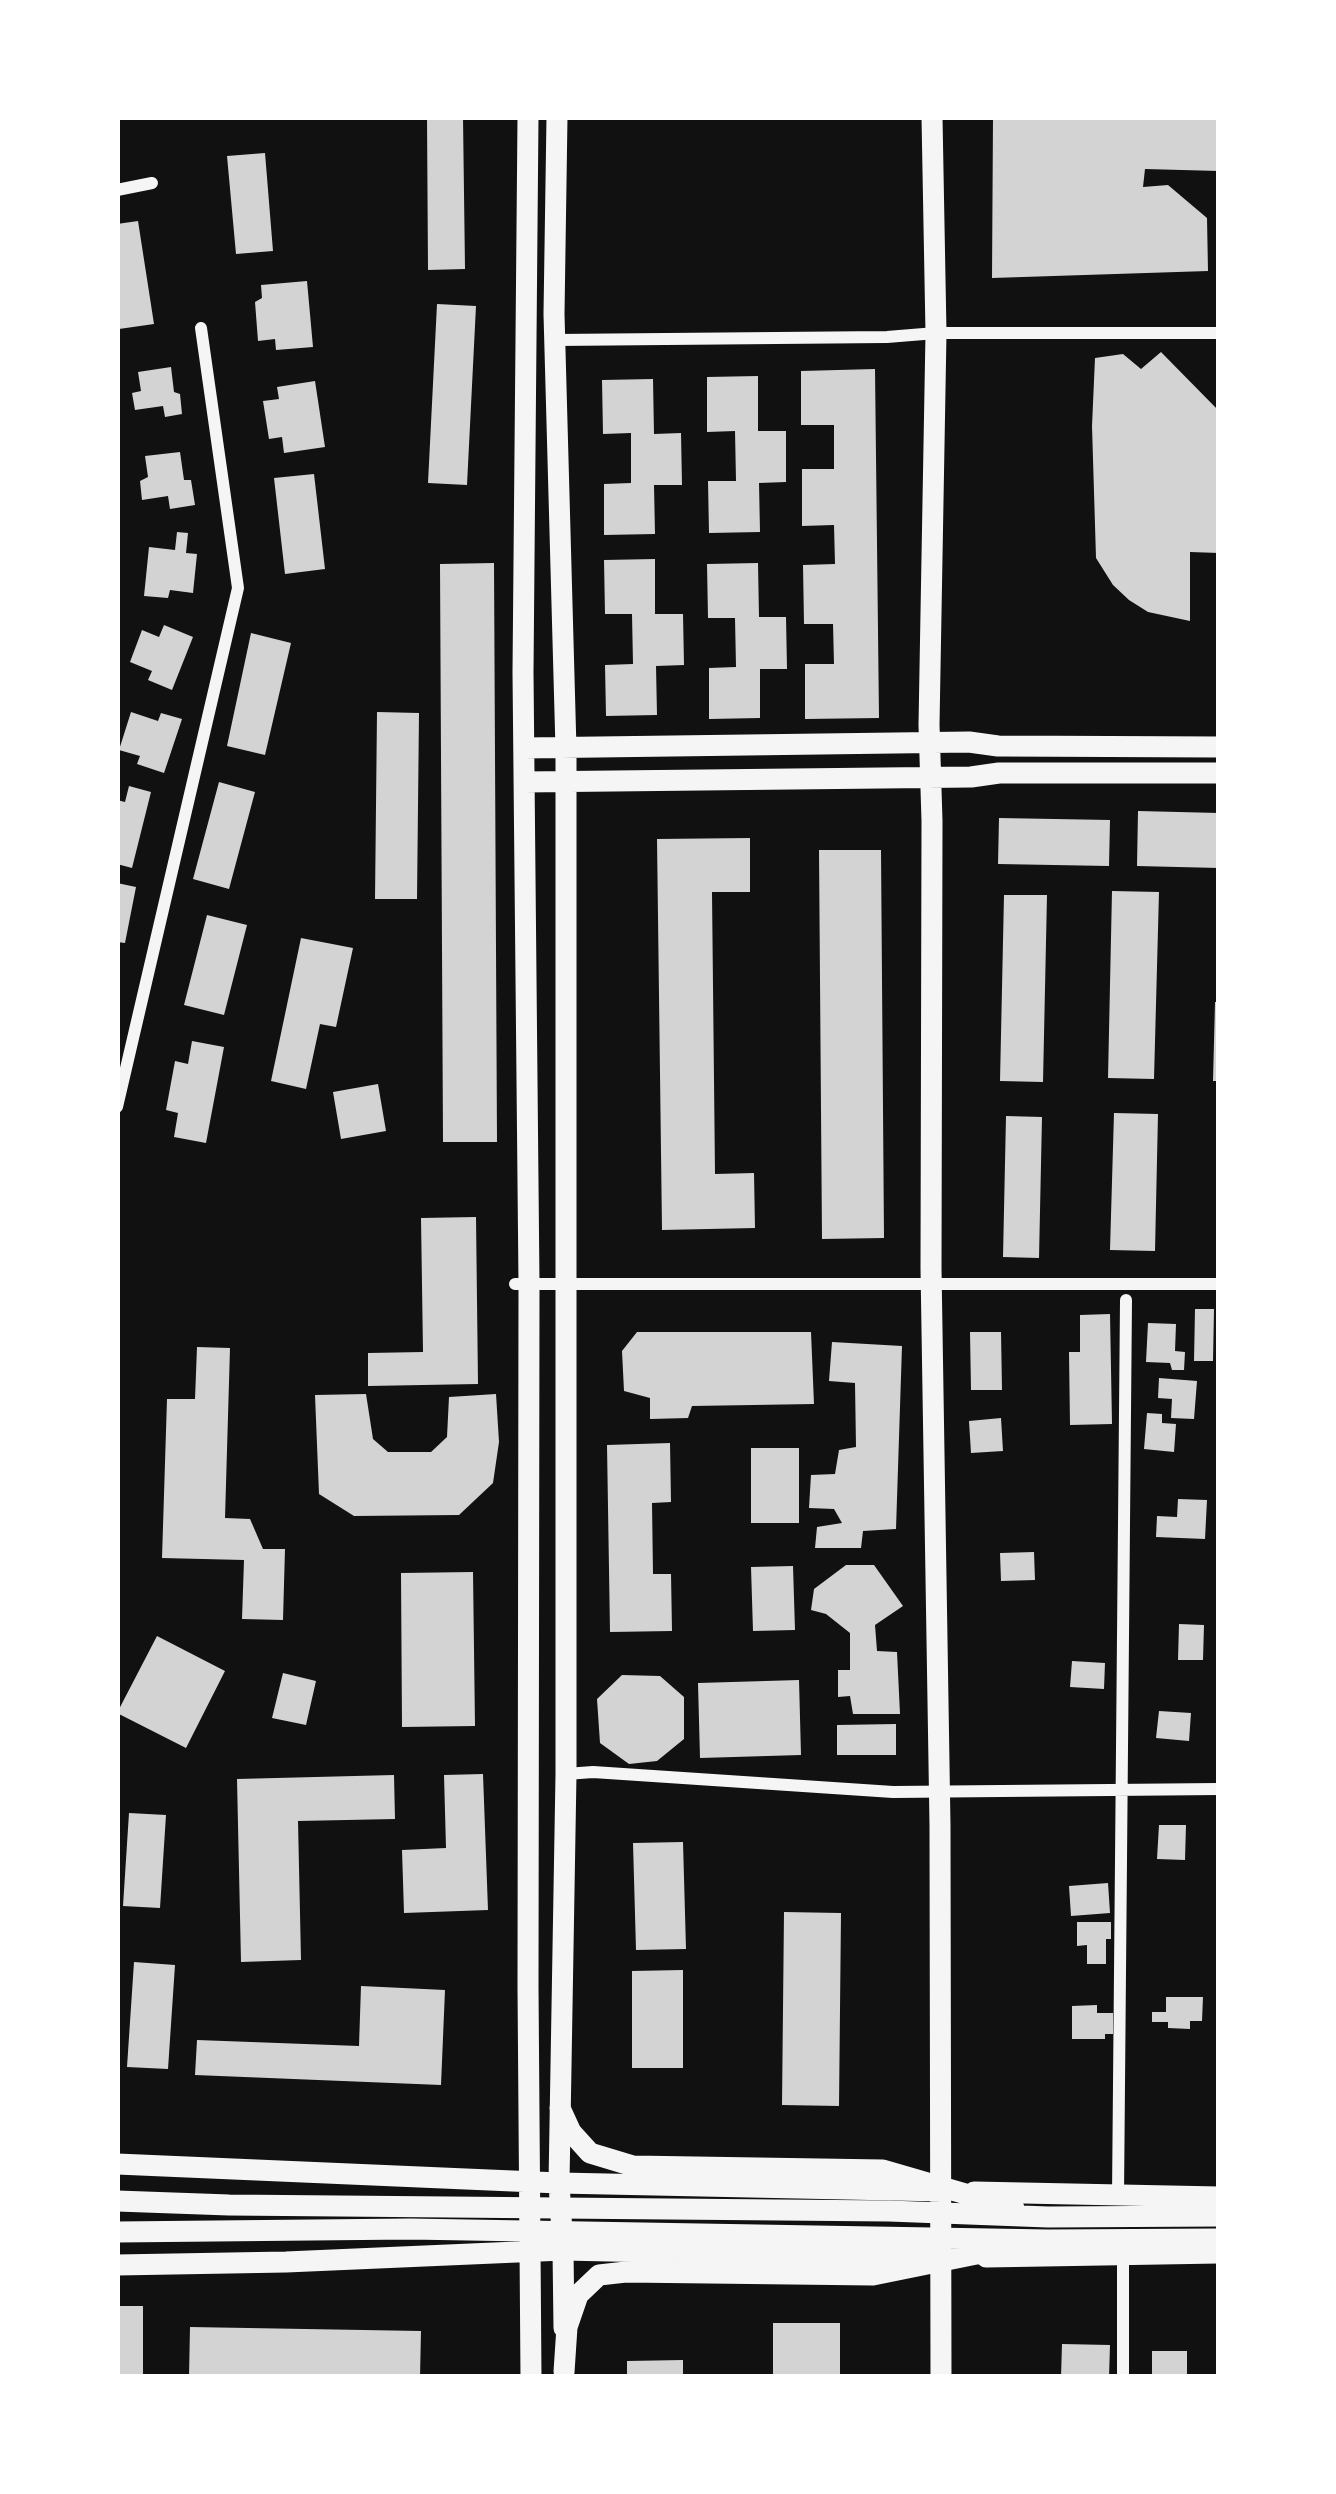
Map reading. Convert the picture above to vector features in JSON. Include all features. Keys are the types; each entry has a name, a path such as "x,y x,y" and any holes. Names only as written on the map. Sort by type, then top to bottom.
{"main road":[{"path":"528,117 522,1284 531,2377"},
{"path":"557,117 555,340 566,749 566,1774 559,2183 564,2375"},
{"path":"932,117 936,333 929,743 931,1284 940,1792 940,2377"},
{"path":"524,748 969,742 1219,747"},
{"path":"524,782 1219,773"},
{"path":"560,2108 571,2132 590,2152 633,2166 883,2170 1048,2228"},
{"path":"117,2164 559,2183 1219,2198"},
{"path":"117,2201 889,2211 1219,2239"},
{"path":"117,2232 1048,2228 1219,2216"},
{"path":"564,2375 567,2326 578,2295 598,2275 873,2275 1048,2228"},
{"path":"117,2265 563,2250 940,2258 1219,2253"}],"street":[{"path":"117,190 152,183"},
{"path":"117,1107 238,588 201,328"},
{"path":"555,340 1219,333"},
{"path":"522,1284 1219,1284"},
{"path":"1118,2195 1126,1300"},
{"path":"566,1774 893,1792 1219,1789"},
{"path":"1123,2254 1123,2377"}],"building":[{"path":"427,117 463,117 465,269 428,270"},
{"path":"993,117 1219,117 1219,171 1145,169 1143,187 1168,185 1207,218 1208,271 992,278"},
{"path":"265,153 273,251 236,254 227,156"},
{"path":"138,221 154,324 119,329 117,224"},
{"path":"307,281 313,347 276,350 275,339 258,341 255,302 262,298 261,285"},
{"path":"437,304 476,306 467,485 428,483"},
{"path":"1161,352 1219,411 1219,553 1190,552 1190,621 1148,612 1129,600 1096,558 1095,358 1123,354 1141,369"},
{"path":"171,367 182,414 165,417 163,406 135,410 132,393 141,391 138,372"},
{"path":"875,369 879,718 805,719 805,664 834,664 833,624 804,624 803,565 835,564 834,525 802,526 802,469 834,469 834,425 801,425 801,371"},
{"path":"758,376 758,431 786,431 786,482 759,483 760,532 709,533 708,481 736,481 735,431 707,432 707,377"},
{"path":"653,379 654,434 681,433 682,485 654,485 655,534 604,535 604,484 631,483 631,433 603,434 602,380"},
{"path":"315,381 325,447 284,453 282,437 269,439 263,401 279,399 277,387"},
{"path":"180,452 184,480 191,480 195,505 170,509 168,496 142,500 140,481 148,477 145,456"},
{"path":"314,474 325,569 285,574 274,478"},
{"path":"177,532 188,533 186,553 197,554 193,593 170,590 168,598 144,596 149,547 175,550"},
{"path":"655,559 655,614 683,614 684,665 656,666 657,715 606,716 605,665 633,664 632,614 605,614 604,560"},
{"path":"494,563 497,1142 443,1142 440,564"},
{"path":"758,563 759,617 786,617 787,669 760,669 760,718 709,719 709,668 736,667 735,618 708,618 707,564"},
{"path":"164,625 193,637 172,690 148,680 152,671 130,662 142,630 159,637"},
{"path":"251,633 291,643 265,755 227,746"},
{"path":"131,712 158,721 161,713 182,719 164,773 137,764 140,756 119,750"},
{"path":"377,712 419,713 417,899 375,899"},
{"path":"219,782 255,792 229,889 193,879"},
{"path":"129,786 151,792 132,868 117,864 117,800 125,802"},
{"path":"1138,811 1219,813 1219,868 1137,866"},
{"path":"999,818 1110,820 1109,866 998,864"},
{"path":"750,838 750,892 712,892 715,1174 754,1173 755,1228 662,1230 657,839"},
{"path":"819,850 881,850 884,1238 822,1239"},
{"path":"117,883 136,887 125,943 117,942"},
{"path":"1112,891 1159,892 1154,1079 1108,1078"},
{"path":"1004,895 1047,895 1043,1082 1000,1081"},
{"path":"207,915 247,925 224,1015 184,1005"},
{"path":"301,938 353,948 336,1027 320,1024 306,1089 271,1081"},
{"path":"1215,1002 1219,1002 1219,1081 1213,1081"},
{"path":"192,1041 224,1047 206,1143 174,1137 178,1113 166,1110 175,1061 188,1064"},
{"path":"378,1084 386,1131 341,1139 333,1092"},
{"path":"1114,1113 1158,1114 1155,1251 1110,1250"},
{"path":"1006,1116 1042,1117 1039,1258 1003,1257"},
{"path":"476,1217 478,1384 368,1386 368,1353 423,1352 421,1218"},
{"path":"1195,1309 1214,1309 1213,1361 1194,1361"},
{"path":"1110,1314 1112,1424 1070,1425 1069,1352 1080,1352 1080,1315"},
{"path":"1148,1323 1176,1324 1175,1351 1185,1352 1184,1370 1172,1370 1170,1363 1146,1362"},
{"path":"637,1332 811,1332 814,1404 692,1406 688,1418 650,1419 650,1398 624,1391 622,1351"},
{"path":"970,1332 1001,1332 1002,1390 971,1390"},
{"path":"832,1342 902,1346 896,1529 863,1531 861,1548 815,1548 817,1527 842,1523 834,1509 809,1508 811,1475 835,1474 839,1450 856,1447 855,1383 829,1381"},
{"path":"197,1347 230,1348 225,1518 250,1519 263,1549 285,1549 283,1620 242,1619 244,1560 162,1558 167,1399 195,1399"},
{"path":"1159,1378 1197,1381 1194,1419 1171,1418 1172,1399 1158,1398"},
{"path":"366,1394 373,1439 388,1452 431,1452 447,1437 449,1397 496,1394 499,1442 493,1483 459,1515 354,1516 319,1494 315,1395"},
{"path":"1147,1413 1162,1414 1162,1423 1176,1424 1174,1452 1144,1449"},
{"path":"1001,1418 1003,1451 971,1453 969,1421"},
{"path":"670,1443 671,1502 652,1503 653,1574 671,1574 672,1631 610,1632 607,1445"},
{"path":"751,1448 799,1448 799,1523 751,1523"},
{"path":"1178,1499 1207,1500 1205,1539 1156,1537 1157,1516 1177,1517"},
{"path":"1034,1552 1035,1580 1001,1581 1000,1553"},
{"path":"846,1565 874,1565 903,1606 875,1625 877,1651 897,1652 900,1714 853,1714 850,1696 838,1697 838,1670 850,1670 850,1633 826,1614 811,1610 814,1589"},
{"path":"793,1566 795,1630 753,1631 751,1567"},
{"path":"473,1572 475,1726 402,1727 401,1573"},
{"path":"1179,1624 1204,1625 1203,1660 1178,1660"},
{"path":"157,1636 225,1671 186,1748 117,1713"},
{"path":"1072,1661 1105,1663 1104,1689 1070,1687"},
{"path":"283,1673 316,1681 306,1725 272,1718"},
{"path":"622,1675 660,1676 684,1697 684,1739 657,1761 629,1764 600,1743 597,1699"},
{"path":"799,1680 801,1755 700,1758 698,1683"},
{"path":"1159,1711 1191,1713 1189,1741 1156,1738"},
{"path":"896,1724 896,1755 837,1755 837,1725"},
{"path":"483,1774 488,1910 404,1913 402,1850 446,1848 444,1775"},
{"path":"394,1775 395,1819 298,1821 301,1960 241,1962 237,1779"},
{"path":"129,1813 166,1815 160,1908 123,1906"},
{"path":"1159,1825 1186,1825 1185,1860 1157,1859"},
{"path":"683,1842 686,1949 636,1950 633,1843"},
{"path":"1108,1883 1110,1913 1071,1916 1069,1886"},
{"path":"784,1912 841,1913 839,2106 782,2105"},
{"path":"1077,1922 1111,1922 1106,1964 1087,1964 1087,1945 1077,1946"},
{"path":"134,1962 175,1965 168,2069 127,2067"},
{"path":"683,1970 683,2068 632,2068 632,1971"},
{"path":"361,1986 445,1990 441,2085 195,2075 197,2040 359,2046"},
{"path":"1166,1997 1203,1997 1202,2021 1190,2021 1190,2029 1152,2022 1152,2012 1166,2012"},
{"path":"1097,2005 1097,2013 1113,2013 1113,2034 1105,2034 1105,2039 1072,2039 1072,2006"},
{"path":"117,2306 143,2306 143,2377 117,2377"},
{"path":"773,2323 840,2323 840,2377 773,2377"},
{"path":"190,2327 421,2331 420,2377 189,2377"},
{"path":"1062,2344 1110,2345 1109,2377 1061,2377"},
{"path":"1152,2351 1187,2351 1187,2377 1152,2377"},
{"path":"683,2360 683,2377 627,2377 627,2361"}]}
